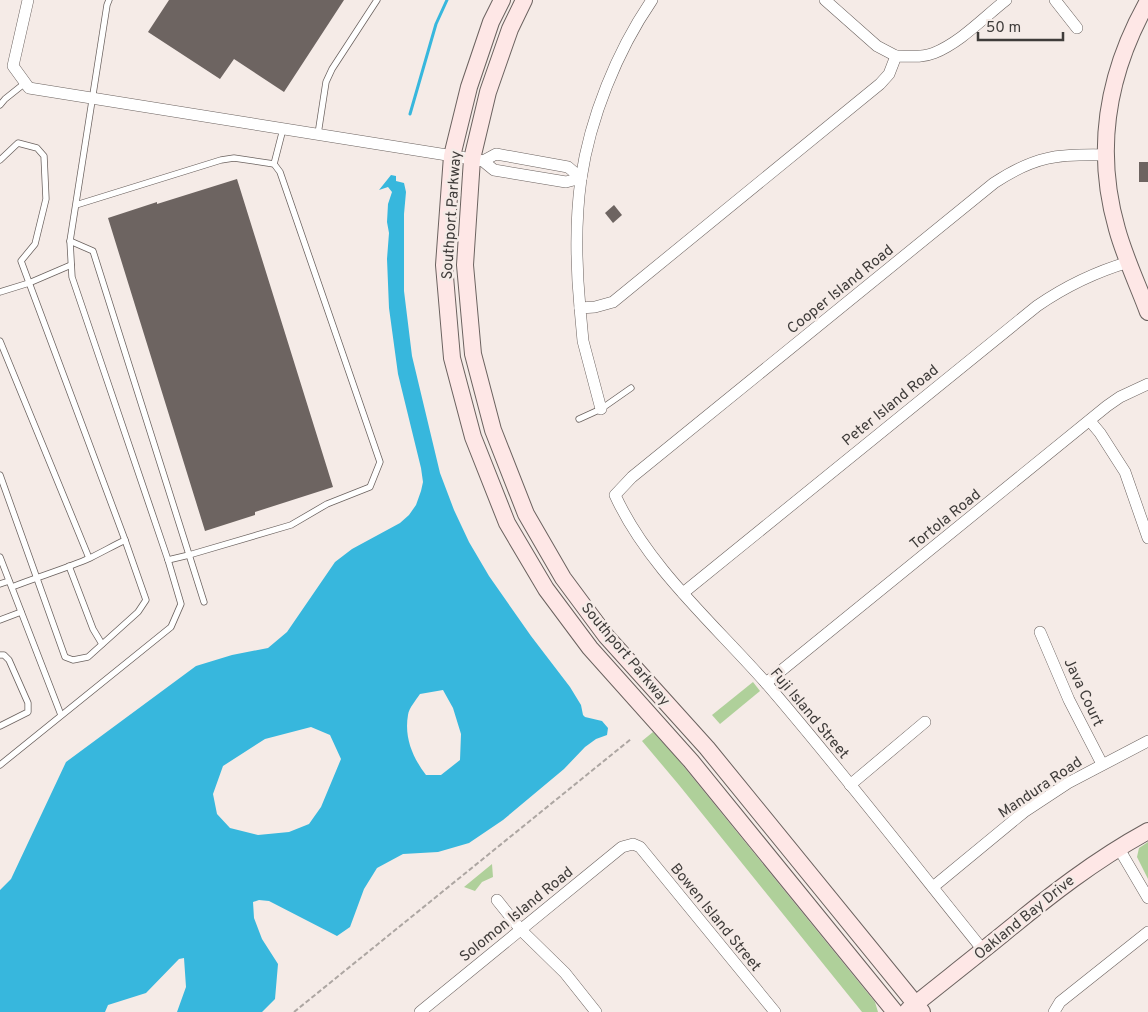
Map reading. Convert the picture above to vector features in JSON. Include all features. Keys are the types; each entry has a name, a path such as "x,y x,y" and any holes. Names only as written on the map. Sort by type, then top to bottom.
{"main road":[{"name":"Southport Parkway","path":"502,0 491,22 469,86 452,156 444,265 452,358 473,437 507,523 546,589 590,648 691,761 895,1012"},
{"name":"Southport Parkway","path":"524,0 510,30 488,92 465,265 473,354 493,430 526,514 563,578 606,636 707,748 915,1009"},
{"path":"1148,1 1130,35 1115,78 1107,124 1105,155 1112,209 1128,262 1148,312"},
{"name":"Oakland Bay Drive","path":"915,1009 1054,892 1118,847 1148,831"}],"street":[{"path":"28,0 13,66 29,88 478,160 494,170 566,182 581,178"},
{"path":"602,409 583,341 580,308 576,256 581,178 598,108 634,26 652,0"},
{"path":"825,0 877,46 896,56 916,57 933,54 954,42 1006,0"},
{"path":"1055,0 1077,28"},
{"path":"580,308 595,307 613,302 880,84 889,74 896,56"},
{"path":"478,160 496,154 568,167 581,178"},
{"name":"Cooper Island Road","path":"615,495 632,477 994,183 1021,166 1046,158 1064,155 1105,155"},
{"name":"Peter Island Road","path":"684,592 1037,306 1075,282 1128,262"},
{"name":"Tortola Road","path":"766,683 1120,397 1148,384"},
{"path":"1090,421 1125,472 1148,538"},
{"name":"Fuji Island Street","path":"615,495 624,515 646,547 766,683 983,950"},
{"name":"Java Court","path":"1040,632 1069,700 1102,764"},
{"path":"850,785 925,722"},
{"name":"Mandura Road","path":"933,887 1024,812 1068,783 1148,741"},
{"name":"Solomon Island Road","path":"420,1012 622,847 633,844"},
{"name":"Bowen Island Street","path":"633,844 640,847 770,1010"},
{"path":"1118,847 1148,898"},
{"path":"497,900 521,930 565,973 596,1012"},
{"path":"1054,1012 1060,1002 1148,932"}],"lane":[{"path":"0,765 171,626 181,604 168,560 72,277 70,241 109,0"},
{"path":"318,134 326,82 332,69 377,0"},
{"path":"0,105 25,83"},
{"path":"274,164 283,129"},
{"path":"0,160 18,143 37,148 44,156 46,199 35,244 21,261 146,600 138,612 88,658 73,660 65,657 0,475"},
{"path":"76,204 221,160 234,158 274,164 280,172 380,462 370,487 327,504 291,525 168,560"},
{"path":"70,241 92,251 204,602"},
{"path":"0,292 28,283 71,265"},
{"path":"0,341 89,558"},
{"path":"579,419 602,409 631,388"},
{"path":"0,584 11,584 69,566 125,540"},
{"path":"0,557 61,715"},
{"path":"69,566 94,629 102,644"},
{"path":"0,620 21,612"},
{"path":"0,655 4,655 9,660 28,703 28,712 0,726"}],"path":[{"path":"294,1012 631,739"}],"green space":[{"path":"753,682 760,691 720,724 712,715"},
{"path":"653,732 676,757 875,1002 878,1012 862,1012 642,741"},
{"path":"1148,842 1148,879 1137,857 1139,848"},
{"path":"492,864 493,877 482,882 475,891 464,887"}],"water":[{"path":"391,175 396,176 396,181 404,183 406,192 404,214 404,291 412,356 440,473 454,510 469,542 489,576 570,687 581,705 583,715 602,721 608,728 607,735 596,739 585,747 564,769 503,820 469,843 438,852 403,854 377,868 364,889 350,927 337,936 269,901 259,900 253,902 254,918 262,939 278,964 275,999 262,1012 177,1012 186,987 184,958 179,959 146,993 108,1005 105,1012 0,1012 0,890 11,879 66,762 196,666 232,655 268,648 287,632 335,562 352,549 400,523 416,505 423,482 398,374 389,308 387,259 389,233 387,222 388,204 392,192 388,187 379,190","holes":["443,690 453,708 461,734 460,760 441,775 426,775 417,762 411,747 407,732 408,715 420,694","311,727 330,735 341,759 321,807 309,824 289,832 258,835 230,828 217,814 213,794 223,766 265,739"]}],"building":[{"path":"169,0 344,0 284,92 234,59 220,79 148,32"},
{"path":"1139,162 1148,162 1148,182 1139,182"},
{"path":"237,179 333,487 255,512 255,515 205,531 108,218"},
{"path":"614,205 622,215 613,223 605,213"}],"waterway":[{"path":"410,114 436,24 447,0"}]}
